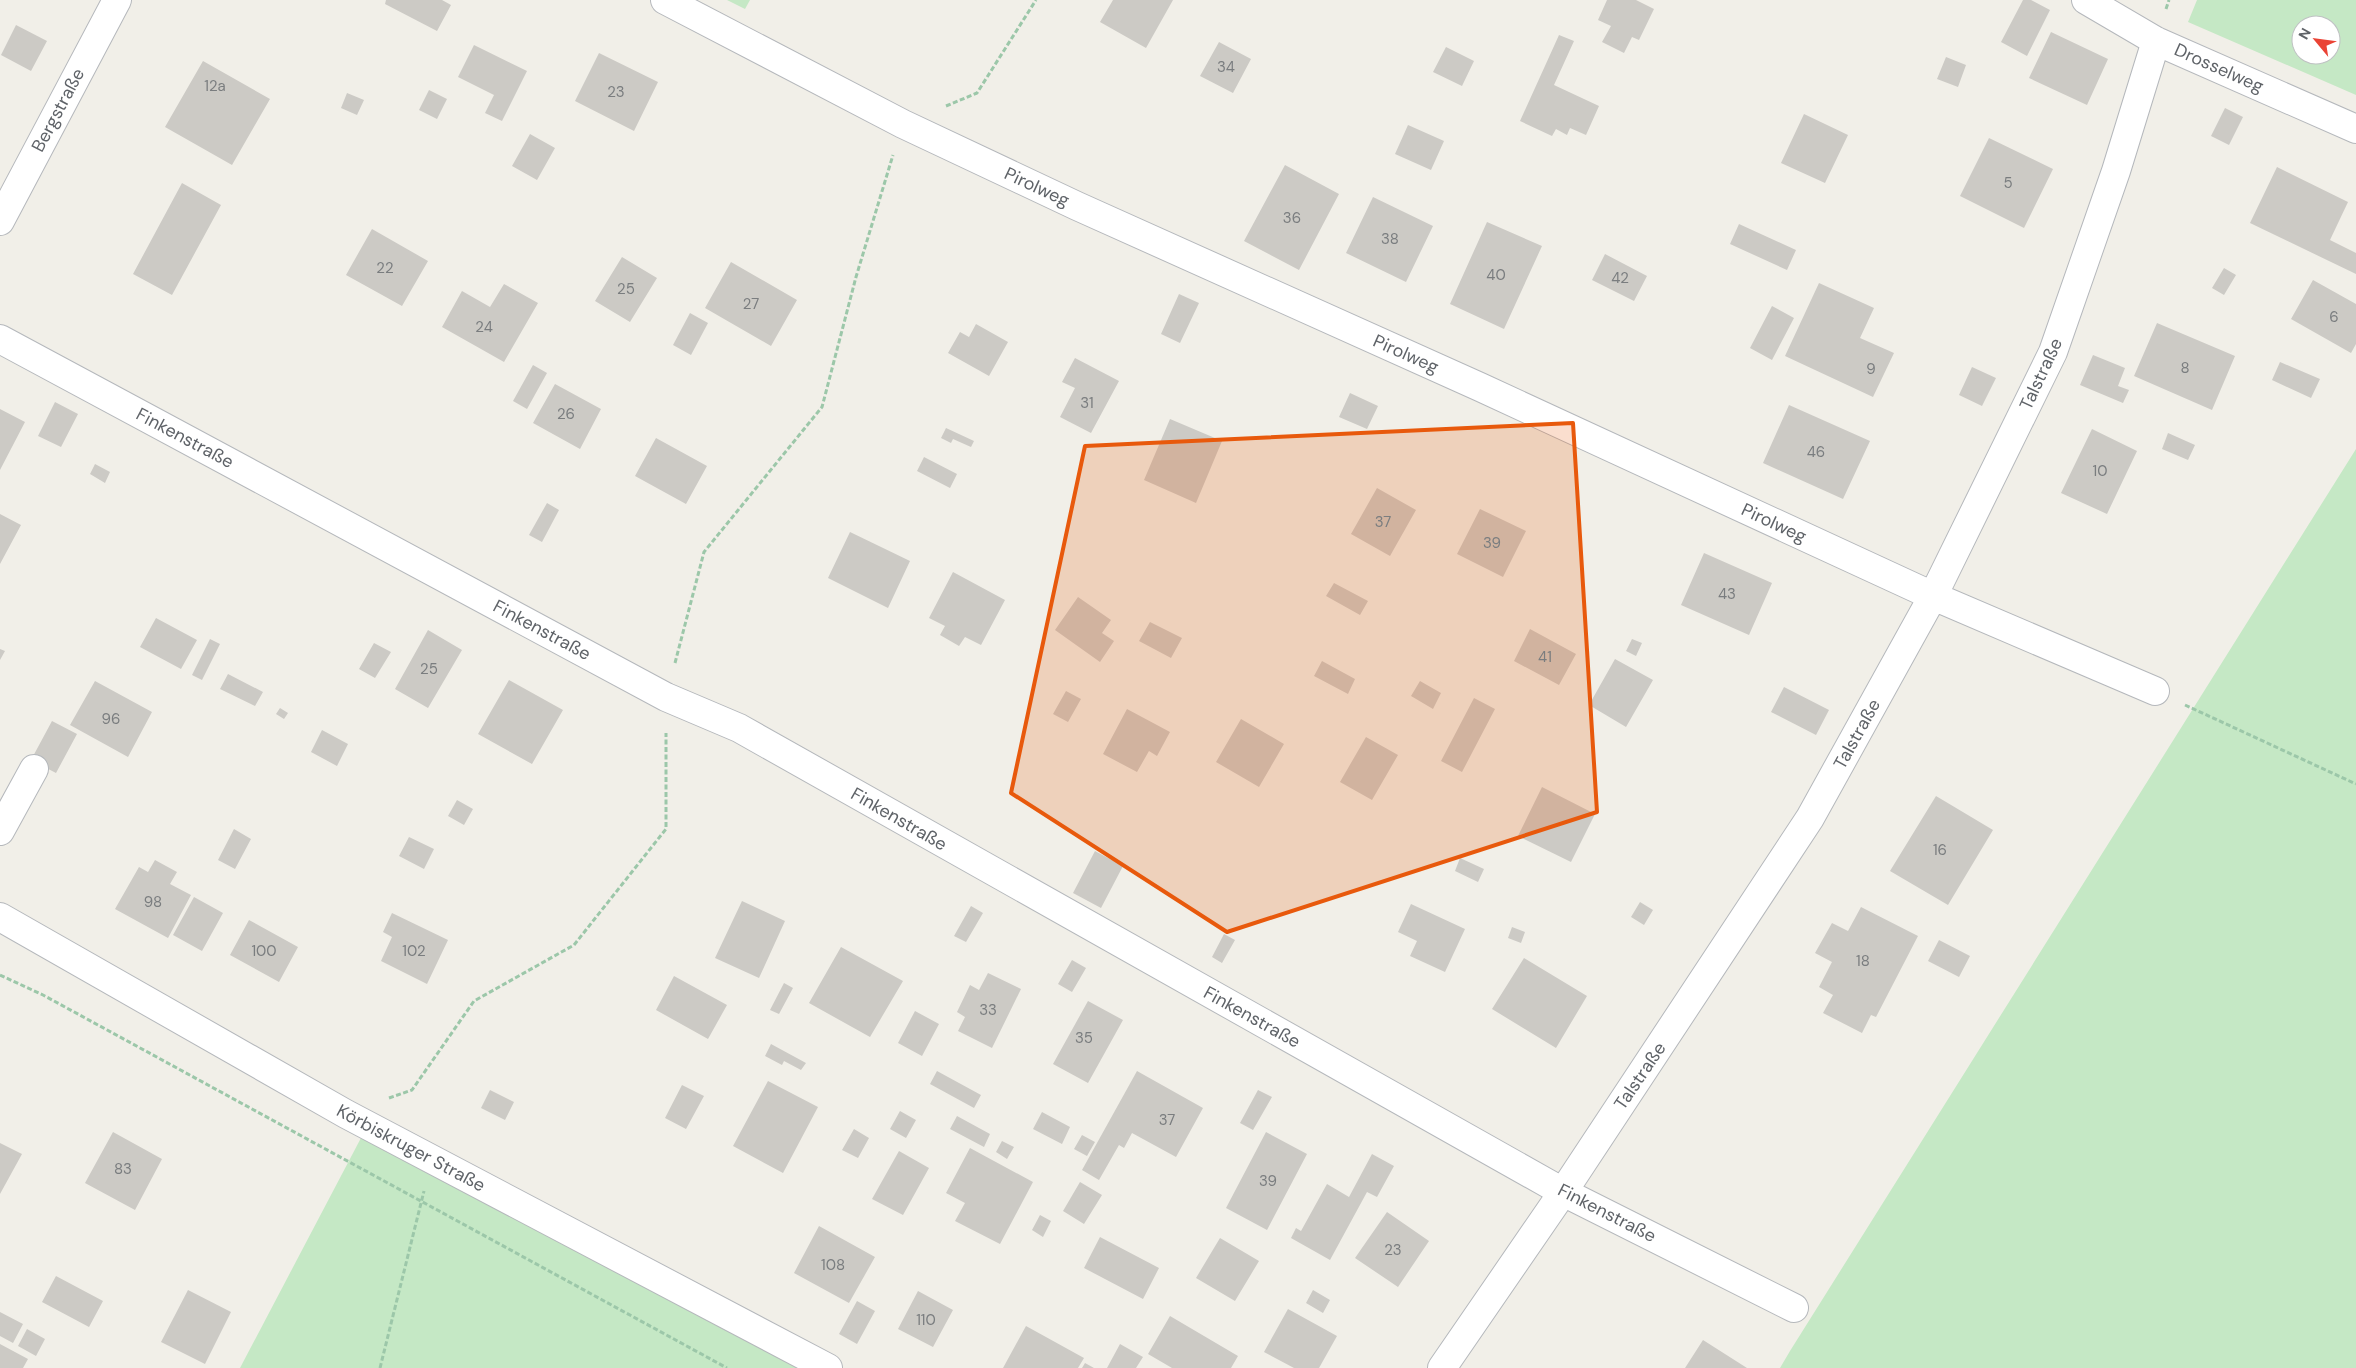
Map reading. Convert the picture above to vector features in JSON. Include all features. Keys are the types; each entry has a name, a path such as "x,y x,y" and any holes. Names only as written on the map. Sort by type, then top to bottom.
{"street":[{"name":"Bergstraße","path":"0,221 116,0"},
{"name":"Pirolweg","path":"665,0 903,124 1086,210 1489,392 1933,596 2155,691"},
{"name":"Drosselweg","path":"2086,0 2156,41 2356,129"},
{"name":"Talstraße","path":"1442,1368 1563,1192 1810,818 1933,596 2053,352 2116,171 2156,41"},
{"name":"Finkenstraße","path":"0,339 666,697 739,728 1563,1192 1794,1308"},
{"path":"0,831 34,769"},
{"name":"Körbiskruger Straße","path":"0,917 346,1114 828,1368"}],"path":[{"path":"346,1114 412,1090 474,1001 574,945 666,829 666,697 704,552 822,407 856,277 903,124 977,93 1036,0"},
{"path":"2155,691 2356,784"},
{"path":"0,976 52,1000 727,1368"},
{"path":"380,1368 432,1159"}],"highlighted area":[{"path":"1573,423 1597,812 1227,932 1011,793 1085,446"}],"green space":[{"path":"727,0 750,0 745,9"},
{"path":"2197,0 2356,0 2356,95 2188,22"},
{"path":"2356,449 2356,1368 1780,1368 1790,1351"},
{"path":"372,1117 831,1368 240,1368"}],"building":[{"path":"386,0 442,0 451,5 437,31 385,4"},
{"path":"1113,0 1173,0 1146,48 1100,22"},
{"path":"1607,0 1636,0 1654,9 1639,40 1632,37 1624,53 1602,42 1611,26 1598,20"},
{"path":"2023,0 2031,0 2050,10 2027,56 2001,42"},
{"path":"16,25 47,41 31,71 1,55"},
{"path":"2051,32 2108,59 2087,105 2029,78"},
{"path":"1559,35 1574,41 1554,85 1599,106 1586,135 1570,128 1567,135 1556,129 1552,136 1520,121"},
{"path":"1219,42 1251,59 1233,93 1200,76"},
{"path":"474,45 527,71 502,121 485,113 494,95 458,77"},
{"path":"1446,47 1474,61 1462,86 1433,72"},
{"path":"599,53 658,82 634,131 575,101"},
{"path":"1946,57 1966,65 1958,87 1937,79"},
{"path":"203,61 270,99 232,165 165,127"},
{"path":"429,90 447,99 437,119 419,110"},
{"path":"347,93 364,100 357,115 341,108"},
{"path":"2225,108 2243,117 2229,145 2211,136"},
{"path":"1804,114 1848,135 1825,183 1781,163"},
{"path":"1408,125 1444,141 1431,170 1395,154"},
{"path":"530,134 555,148 537,180 512,166"},
{"path":"1989,138 2053,169 2024,228 1960,196"},
{"path":"1285,165 1339,194 1299,270 1244,241"},
{"path":"2277,167 2348,202 2330,240 2356,253 2356,274 2250,223"},
{"path":"182,183 221,205 172,295 133,274"},
{"path":"1373,197 1433,226 1406,282 1346,253"},
{"path":"1487,222 1542,246 1504,329 1450,304"},
{"path":"1739,224 1796,250 1787,270 1730,244"},
{"path":"372,229 428,261 402,306 346,275"},
{"path":"1605,254 1647,276 1634,301 1592,280"},
{"path":"622,257 657,278 630,322 595,301"},
{"path":"731,262 797,300 771,346 705,308"},
{"path":"2224,268 2236,275 2224,295 2212,288"},
{"path":"2313,280 2356,304 2356,344 2351,353 2291,319"},
{"path":"1819,283 1874,308 1860,338 1894,353 1873,397 1785,356"},
{"path":"504,284 538,303 504,362 442,327 462,291 490,307"},
{"path":"1179,294 1199,303 1180,343 1161,334"},
{"path":"1772,306 1794,318 1772,360 1750,348"},
{"path":"690,313 708,323 691,355 673,345"},
{"path":"2157,323 2235,356 2212,410 2134,376"},
{"path":"976,324 1008,342 989,376 948,353 960,332 969,337"},
{"path":"2093,355 2125,368 2118,386 2129,390 2123,403 2080,385"},
{"path":"1075,358 1119,381 1091,433 1060,417 1075,388 1062,382"},
{"path":"2280,362 2320,379 2311,398 2272,380"},
{"path":"533,365 547,373 527,409 513,401"},
{"path":"1972,367 1996,378 1982,406 1959,395"},
{"path":"555,384 601,409 580,449 533,423"},
{"path":"1350,393 1378,406 1367,429 1339,417"},
{"path":"55,402 78,414 61,447 38,436"},
{"path":"1789,405 1870,441 1843,499 1763,463"},
{"path":"0,409 25,422 0,470"},
{"path":"1170,419 1222,441 1196,503 1144,480"},
{"path":"946,428 974,441 971,447 953,439 951,443 941,438"},
{"path":"2092,429 2137,451 2107,514 2061,493"},
{"path":"2168,433 2195,445 2188,460 2162,449"},
{"path":"656,438 707,466 686,504 635,476"},
{"path":"924,457 957,474 950,488 917,471"},
{"path":"95,464 110,472 105,483 90,474"},
{"path":"1377,488 1416,510 1390,556 1351,534"},
{"path":"547,503 559,510 542,542 529,535"},
{"path":"1480,509 1526,531 1503,577 1457,554"},
{"path":"0,514 21,525 0,564"},
{"path":"850,532 910,561 888,608 828,578"},
{"path":"1704,553 1772,583 1749,635 1681,605"},
{"path":"953,572 1005,600 981,645 965,637 959,646 940,635 945,626 929,618"},
{"path":"1334,583 1368,601 1360,615 1326,596"},
{"path":"1078,597 1111,620 1102,633 1114,641 1100,662 1055,630"},
{"path":"156,618 197,640 181,669 140,647"},
{"path":"1150,622 1182,638 1171,658 1139,641"},
{"path":"1530,629 1576,654 1559,685 1514,661"},
{"path":"428,630 462,650 428,708 395,689"},
{"path":"210,639 220,644 202,680 192,675"},
{"path":"1632,639 1642,643 1636,656 1626,651"},
{"path":"374,643 391,652 375,678 359,669"},
{"path":"0,649 5,651 0,660"},
{"path":"1615,659 1653,680 1626,727 1589,705"},
{"path":"1322,661 1355,679 1348,694 1314,676"},
{"path":"228,674 263,692 255,706 220,689"},
{"path":"509,680 563,710 532,764 478,734"},
{"path":"95,681 152,712 128,757 70,725"},
{"path":"1420,681 1441,693 1433,709 1411,696"},
{"path":"1784,687 1829,710 1816,735 1771,712"},
{"path":"1066,691 1081,699 1068,722 1053,714"},
{"path":"1474,698 1495,709 1462,772 1441,761"},
{"path":"280,708 288,713 284,719 276,714"},
{"path":"1127,709 1170,732 1157,756 1149,751 1137,772 1103,754"},
{"path":"1241,719 1284,744 1259,787 1216,762"},
{"path":"52,721 77,734 56,773 31,760"},
{"path":"322,730 348,744 337,766 311,752"},
{"path":"1366,737 1398,755 1372,800 1340,782"},
{"path":"1542,787 1595,814 1571,862 1518,836"},
{"path":"1936,796 1993,830 1948,905 1890,871"},
{"path":"457,800 473,809 464,825 448,816"},
{"path":"234,829 251,839 235,869 218,860"},
{"path":"409,837 434,849 424,869 399,856"},
{"path":"1095,851 1123,866 1101,908 1073,893"},
{"path":"1460,858 1484,869 1478,882 1455,871"},
{"path":"155,860 177,872 170,884 191,895 168,938 115,909 139,867 148,872"},
{"path":"194,897 223,913 202,951 173,935"},
{"path":"742,901 785,921 759,978 715,958"},
{"path":"1640,902 1653,910 1644,925 1631,917"},
{"path":"1411,904 1465,929 1445,972 1410,956 1417,941 1398,932"},
{"path":"971,906 983,913 966,942 954,936"},
{"path":"1861,907 1918,936 1876,1017 1871,1015 1862,1033 1823,1013 1833,995 1819,987 1832,962 1815,953 1832,923 1848,931"},
{"path":"392,913 448,940 427,984 381,961 392,937 383,932"},
{"path":"249,920 298,947 279,982 230,955"},
{"path":"1512,927 1525,932 1521,943 1508,938"},
{"path":"1224,934 1235,940 1222,963 1212,957"},
{"path":"1939,940 1970,956 1959,977 1928,961"},
{"path":"841,947 903,981 870,1037 809,1003"},
{"path":"1524,958 1587,996 1556,1048 1492,1009"},
{"path":"1072,960 1086,968 1072,992 1058,984"},
{"path":"988,973 1021,989 992,1048 958,1031 965,1017 957,1012 970,985 979,990"},
{"path":"674,976 727,1005 708,1039 656,1010"},
{"path":"784,983 793,988 779,1014 770,1010"},
{"path":"1088,1001 1123,1020 1088,1083 1053,1064"},
{"path":"915,1011 939,1024 922,1056 898,1043"},
{"path":"771,1044 806,1063 801,1070 784,1061 782,1065 765,1056"},
{"path":"937,1071 981,1095 974,1108 930,1084"},
{"path":"1137,1071 1203,1108 1176,1157 1132,1133 1124,1148 1119,1145 1099,1180 1082,1170"},
{"path":"768,1081 818,1107 783,1173 733,1146"},
{"path":"682,1085 704,1096 686,1129 665,1118"},
{"path":"490,1090 514,1102 505,1120 481,1108"},
{"path":"1258,1090 1272,1097 1253,1130 1240,1123"},
{"path":"900,1111 916,1120 906,1138 890,1129"},
{"path":"1042,1112 1070,1127 1062,1144 1033,1129"},
{"path":"957,1116 990,1134 984,1147 950,1129"},
{"path":"854,1129 869,1138 858,1158 842,1150"},
{"path":"113,1132 162,1159 135,1210 85,1183"},
{"path":"1266,1132 1307,1154 1267,1230 1226,1208"},
{"path":"1082,1135 1095,1142 1087,1156 1074,1149"},
{"path":"1002,1141 1014,1147 1007,1159 996,1152"},
{"path":"0,1143 22,1154 0,1194"},
{"path":"970,1148 1033,1182 1000,1244 955,1221 965,1203 946,1193"},
{"path":"899,1151 929,1168 903,1215 872,1199"},
{"path":"1372,1154 1394,1166 1377,1197 1367,1192 1330,1260 1291,1238 1296,1228 1301,1231 1327,1184 1349,1197"},
{"path":"1080,1182 1102,1195 1084,1224 1063,1211"},
{"path":"1387,1212 1429,1241 1398,1287 1355,1258"},
{"path":"1040,1215 1051,1221 1043,1237 1032,1230"},
{"path":"819,1226 875,1257 849,1303 794,1273"},
{"path":"1100,1237 1159,1268 1143,1299 1084,1268"},
{"path":"1220,1238 1259,1261 1235,1301 1196,1278"},
{"path":"56,1276 103,1301 89,1327 42,1302"},
{"path":"188,1290 231,1312 205,1364 161,1342"},
{"path":"1313,1290 1330,1300 1323,1313 1306,1303"},
{"path":"918,1291 953,1310 933,1347 898,1329"},
{"path":"857,1301 875,1311 857,1344 839,1334"},
{"path":"1288,1309 1337,1336 1319,1368 1294,1368 1264,1352"},
{"path":"0,1312 23,1324 13,1343 0,1336"},
{"path":"1170,1316 1238,1356 1231,1368 1172,1368 1148,1354"},
{"path":"1026,1326 1084,1358 1078,1368 1003,1368"},
{"path":"27,1329 45,1339 36,1356 18,1346"},
{"path":"1703,1340 1747,1368 1685,1368"},
{"path":"0,1344 28,1359 23,1368 0,1368"},
{"path":"1120,1344 1143,1357 1136,1368 1107,1368"},
{"path":"1085,1363 1094,1368 1082,1368"}]}
